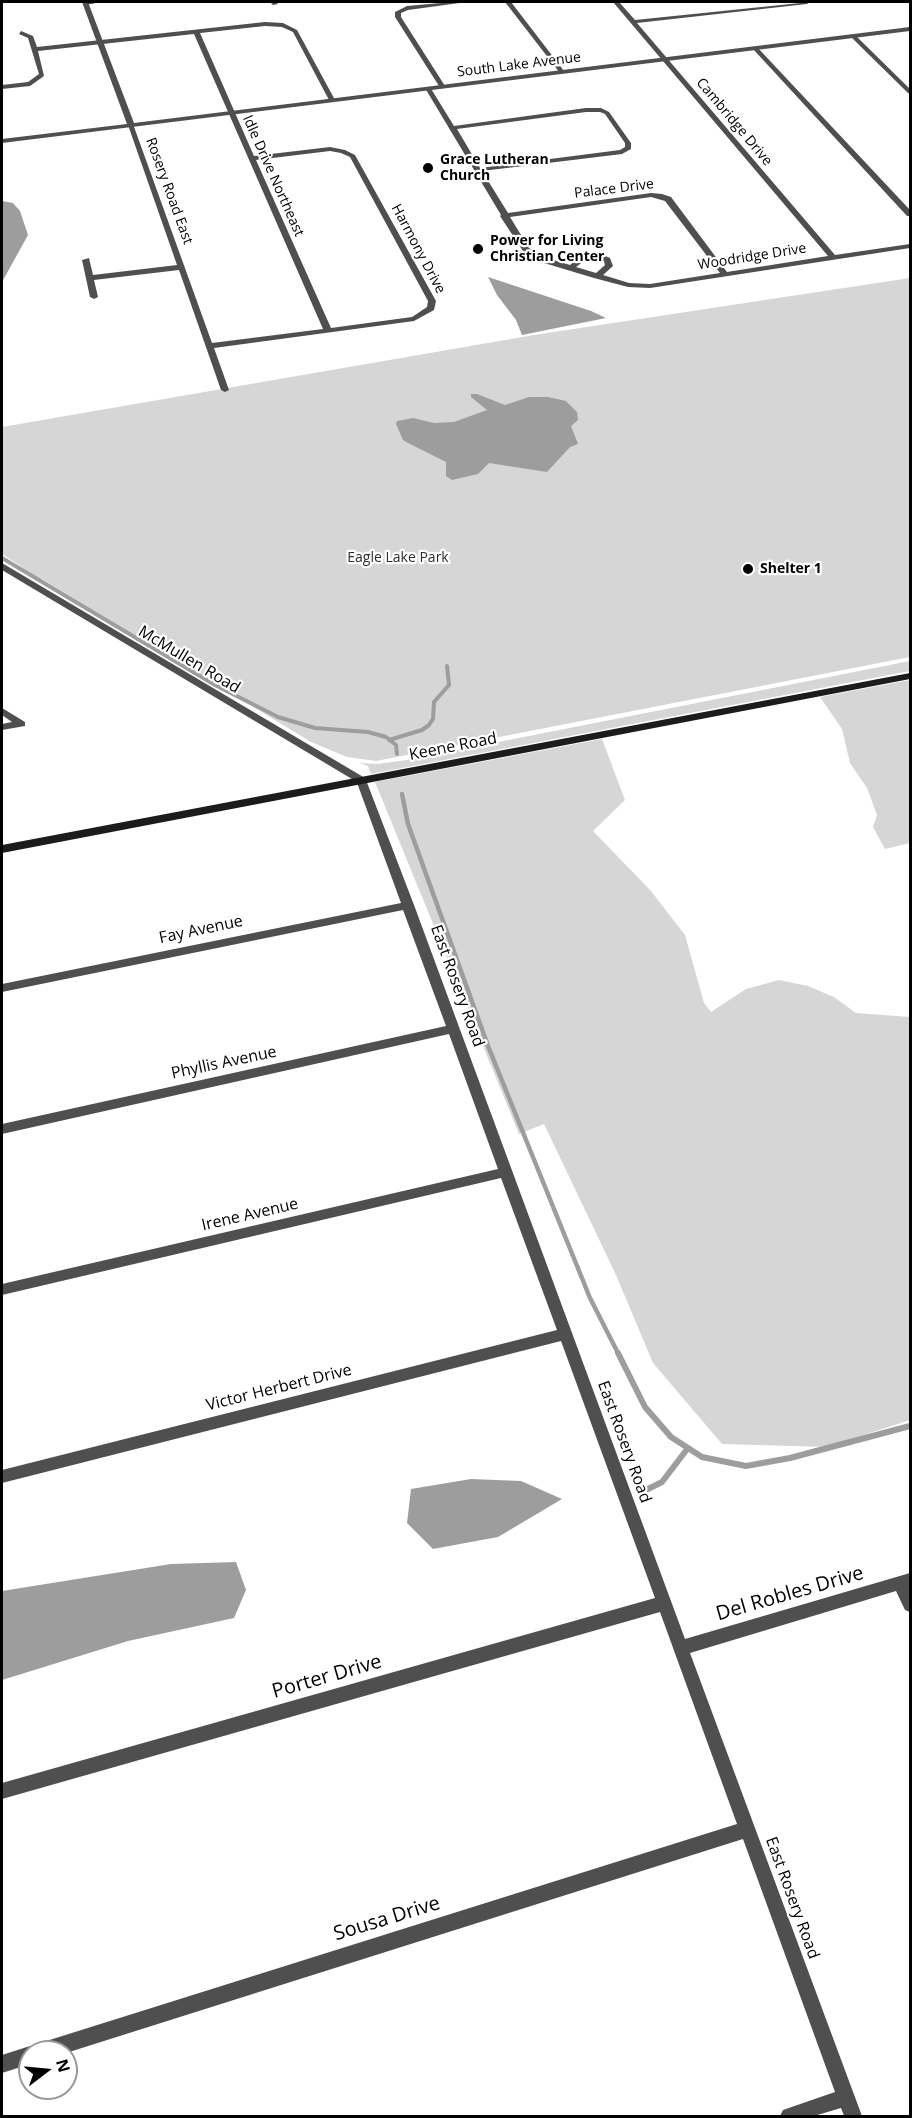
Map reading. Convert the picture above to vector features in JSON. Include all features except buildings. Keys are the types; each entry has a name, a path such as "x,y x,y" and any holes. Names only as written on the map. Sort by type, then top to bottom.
{"main road":[{"name":"Keene Road","path":"2,849 910,676"}],"street":[{"path":"85,2 98,2"},
{"name":"Rosery Road East","path":"85,2 225,390"},
{"path":"442,86 398,17 398,12 407,8 464,2"},
{"path":"508,2 562,72"},
{"name":"Cambridge Drive","path":"616,2 833,258"},
{"path":"634,22 807,2"},
{"path":"35,49 264,24 283,25 295,31 332,100"},
{"name":"South Lake Avenue","path":"2,141 910,29"},
{"name":"Idle Drive Northeast","path":"196,32 328,330"},
{"path":"2,87 30,84 42,75 31,37 21,33"},
{"path":"853,36 910,92"},
{"path":"755,48 910,214"},
{"name":"Woodridge Drive","path":"428,88 504,216 530,254 571,268 628,285 641,286 910,246"},
{"path":"452,128 601,110 607,113 628,143 629,148 622,152 477,170"},
{"name":"Harmony Drive","path":"208,346 414,319 431,308 432,301 353,156 344,151 330,149 251,158"},
{"name":"Palace Drive","path":"504,216 651,195 662,196 668,199 725,275"},
{"path":"571,268 582,259 600,257 607,260 609,266 597,276"},
{"path":"86,260 94,297"},
{"path":"90,278 181,267"},
{"name":"McMullen Road","path":"2,566 361,780"},
{"path":"2,711 21,724 2,727"},
{"name":"East Rosery Road","path":"361,780 853,2116"},
{"name":"Fay Avenue","path":"2,988 408,905"},
{"name":"Phyllis Avenue","path":"2,1129 453,1029"},
{"name":"Irene Avenue","path":"2,1290 507,1172"},
{"name":"Victor Herbert Drive","path":"2,1477 566,1334"},
{"path":"905,1582 910,1605"},
{"name":"Del Robles Drive","path":"681,1648 905,1582"},
{"name":"Porter Drive","path":"2,1791 664,1603"},
{"name":"Sousa Drive","path":"78,2040 748,1829"},
{"path":"2,2064 18,2059"},
{"path":"789,2116 846,2097"}],"green space":[{"name":"Eagle Lake Park","path":"910,278 910,657 376,761 347,757 311,742 42,579 34,577 2,554 2,427 534,335"},
{"path":"910,661 910,671 371,774 368,766 360,763 377,764 407,760"},
{"path":"910,680 910,843 885,849 873,827 877,815 867,788 850,763 842,729 820,697"},
{"path":"602,739 625,800 593,831 651,891 685,935 704,1003 711,1012 746,989 779,980 808,986 834,997 856,1013 910,1017 910,1420 827,1447 722,1444 653,1363 616,1275 544,1124 519,1134 375,782"}],"shaded area":[{"path":"2,201 13,203 20,211 28,235 2,282"},
{"path":"488,277 606,318 522,335 516,320 497,295"},
{"path":"471,394 477,394 505,405 529,397 548,397 566,401 577,412 578,420 571,426 578,444 570,447 547,472 489,463 478,474 452,480 446,476 446,462 403,440 396,424 397,421 413,418 434,423 454,422 487,410 471,397"},
{"path":"471,1479 521,1481 562,1499 498,1537 433,1549 407,1523 411,1489"},
{"path":"236,1562 246,1590 234,1618 128,1641 2,1680 2,1591 171,1564"}],"waterway":[{"path":"2,558 215,685 278,717 315,728 368,732 390,740"},
{"path":"390,740 422,730 429,725 433,719 434,702 449,685 447,666"},
{"path":"390,740 396,745 397,754"},
{"path":"402,794 408,824 488,1046 590,1298 619,1355"},
{"path":"619,1355 645,1407 671,1437 702,1457 746,1466 790,1458 910,1426"},
{"path":"640,1493 662,1482 688,1448"}],"place":[{"name":"Grace Lutheran Church","path":"428,168"},
{"name":"Power for Living Christian Center","path":"478,249"},
{"name":"Shelter 1","path":"748,569"}]}
